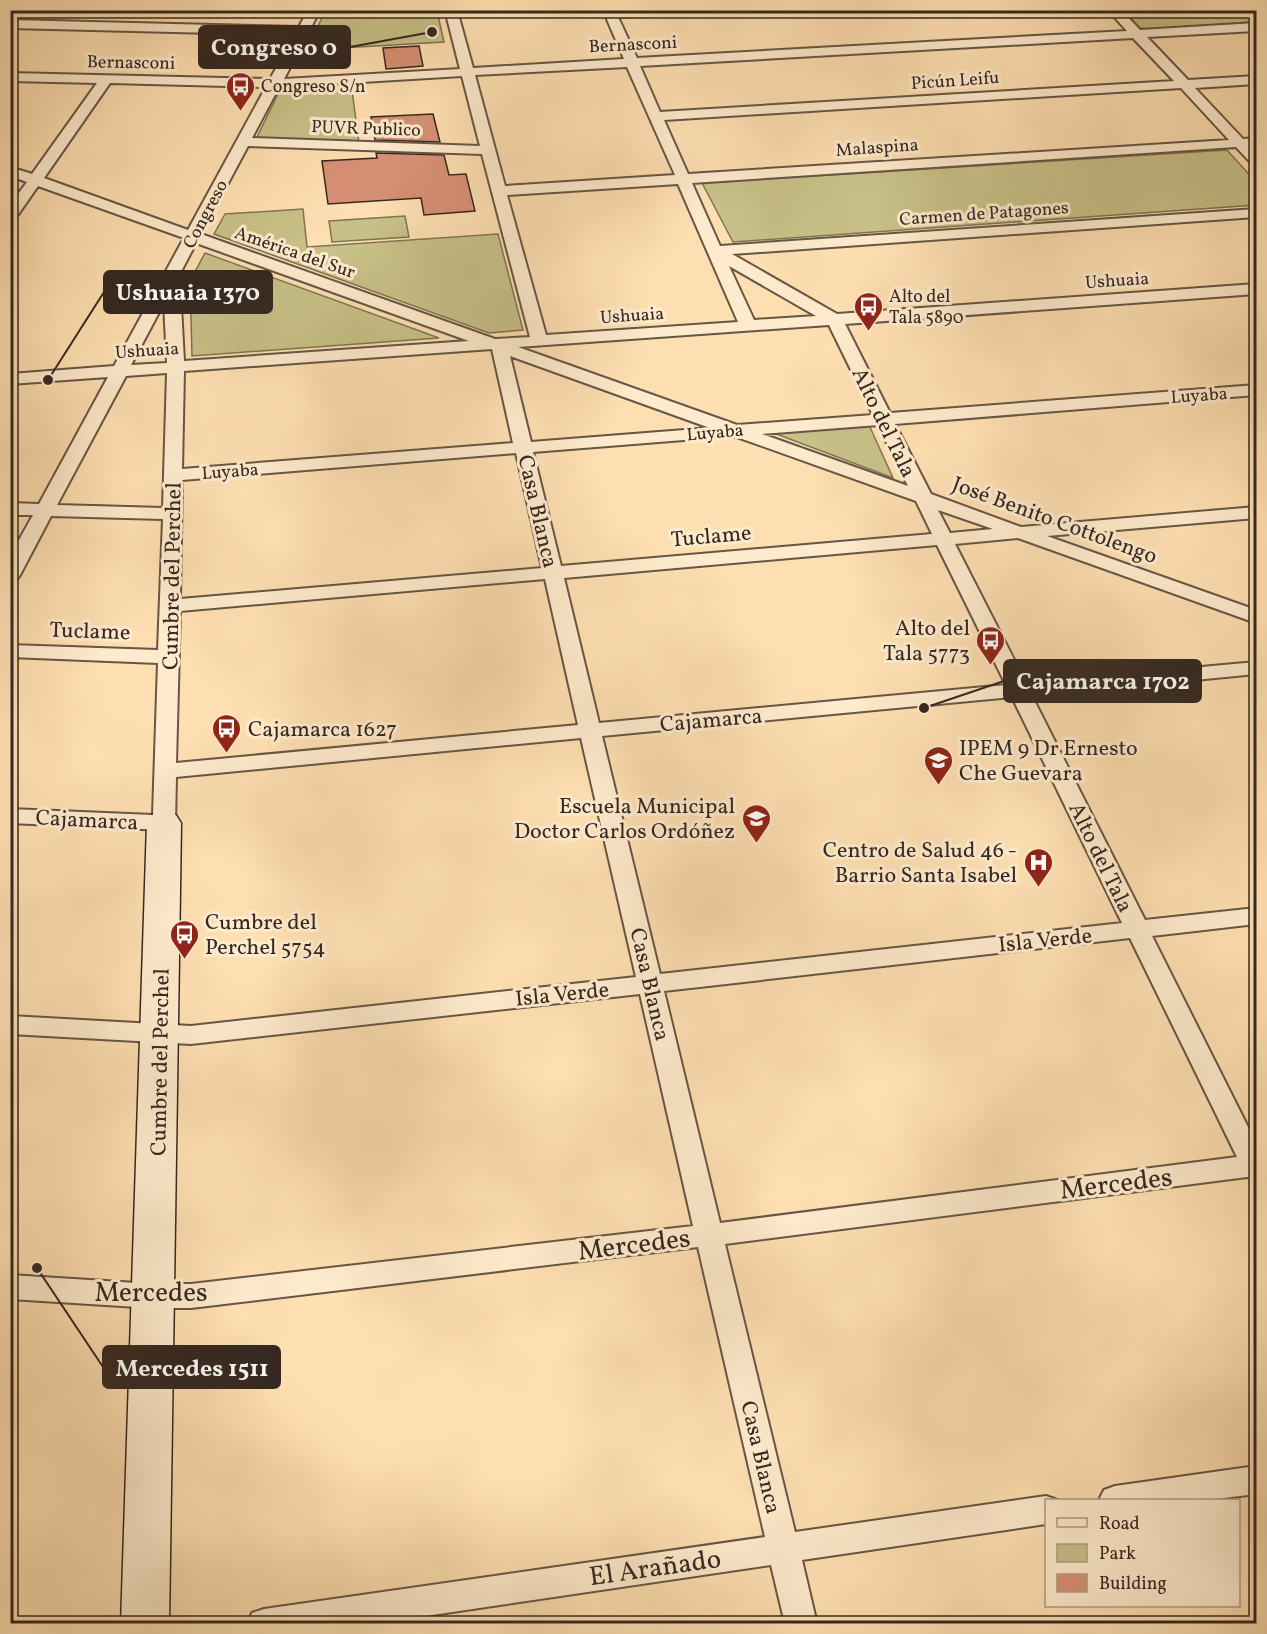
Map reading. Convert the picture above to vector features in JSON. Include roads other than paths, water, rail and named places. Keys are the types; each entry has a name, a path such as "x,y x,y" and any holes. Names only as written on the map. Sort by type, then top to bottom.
{"main road":[{"name":"Cumbre del Perchel","path":"145,1623 164,823"}],"street":[{"name":"Congreso","path":"10,575 314,10"},
{"path":"451,10 539,341"},
{"path":"675,10 610,12 748,326"},
{"path":"1114,10 1257,160"},
{"path":"10,24 303,31"},
{"name":"Bernasconi","path":"10,77 275,83 1257,27"},
{"path":"10,216 106,80"},
{"name":"Picún Leifu","path":"656,116 1257,80"},
{"name":"PUVR Publico","path":"243,142 488,150"},
{"name":"Malaspina","path":"499,192 1257,142"},
{"name":"América del Sur","path":"10,171 499,344"},
{"name":"Carmen de Patagones","path":"714,251 1257,213"},
{"path":"714,251 835,320"},
{"name":"Cumbre del Perchel","path":"164,823 176,368 173,306 167,286"},
{"name":"Ushuaia","path":"10,379 1257,289"},
{"name":"Alto del Tala","path":"835,320 1256,1166"},
{"name":"José Benito Cottolengo","path":"499,344 1257,617"},
{"name":"Casa Blanca","path":"499,344 801,1623"},
{"name":"Luyaba","path":"173,475 1257,390"},
{"path":"10,509 172,514"},
{"name":"Tuclame","path":"170,606 1257,512"},
{"name":"Tuclame","path":"10,651 169,657"},
{"name":"Cajamarca","path":"166,771 1257,668"},
{"name":"Cajamarca","path":"10,816 164,823"},
{"name":"Isla Verde","path":"10,1025 159,1034 203,1034 1257,916"},
{"name":"Mercedes","path":"10,1287 153,1296 191,1296 710,1235 1256,1166"},
{"path":"1122,1499 1257,1480"},
{"name":"El Arañado","path":"264,1623 1045,1510"}],"place":[{"name":"Congreso 0","path":"432,32"},
{"name":"Congreso S/n","path":"240,112"},
{"name":"Alto del Tala 5890","path":"868,332"},
{"name":"Ushuaia 1370","path":"48,380"},
{"name":"Alto del Tala 5773","path":"991,666"},
{"name":"Cajamarca 1702","path":"924,708"},
{"name":"Cajamarca 1627","path":"227,754"},
{"name":"IPEM 9 Dr Ernesto Che Guevara","path":"938,786"},
{"name":"Escuela Municipal Doctor Carlos Ordóñez","path":"756,844"},
{"name":"Centro de Salud 46 - Barrio Santa Isabel","path":"1038,888"},
{"name":"Cumbre del Perchel 5754","path":"184,960"},
{"name":"Mercedes 1511","path":"37,1268"}]}
